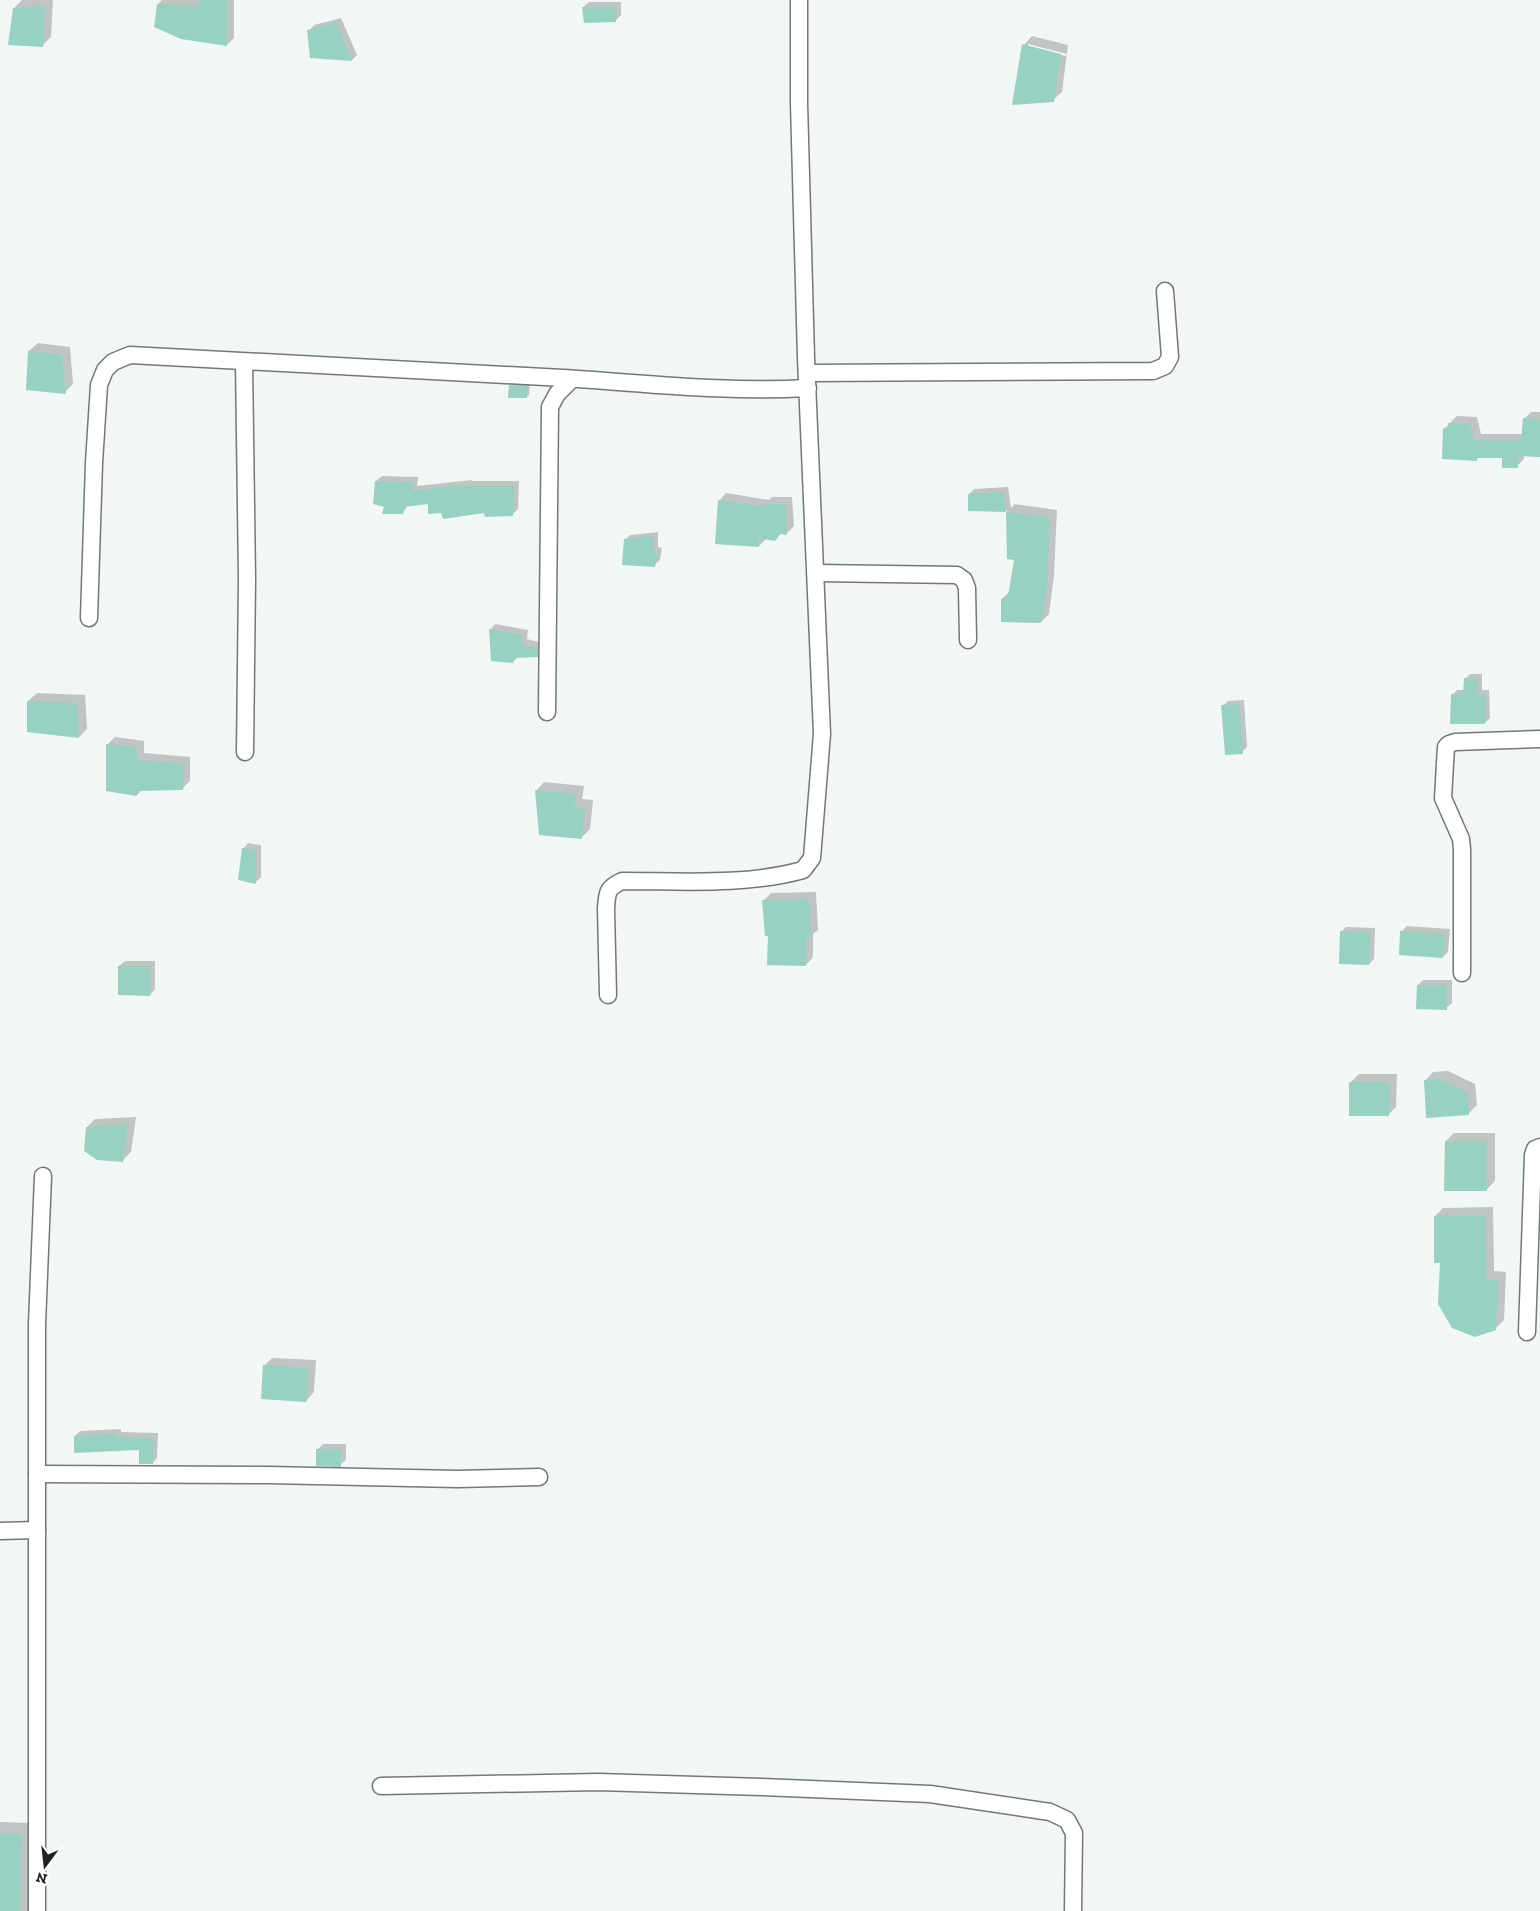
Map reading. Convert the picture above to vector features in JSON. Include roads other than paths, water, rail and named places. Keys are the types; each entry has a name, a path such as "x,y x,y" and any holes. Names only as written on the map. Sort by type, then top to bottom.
{"street":[{"path":"608,995 606,908 607,894 611,886 622,881 722,882 783,876 804,870 812,858 822,734 808,381 799,0"},
{"path":"89,618 94,463 99,386 105,370 113,362 130,355 764,391 808,381 1153,371 1164,366 1170,357 1165,291"},
{"path":"244,362 247,579 245,752"},
{"path":"547,712 550,407 557,394 572,379"},
{"path":"816,573 957,575 964,580 967,588 968,640"},
{"path":"1462,973 1462,849 1461,839 1443,798 1446,747 1455,742 1540,739"},
{"path":"1527,1332 1533,1154 1535,1149 1540,1146"},
{"path":"37,1911 37,1324 43,1176"},
{"path":"37,1474 258,1475 457,1479 539,1478"},
{"path":"0,1531 37,1530"},
{"path":"381,1786 598,1782 762,1787 930,1794 1050,1812 1067,1820 1074,1833 1074,1911"}]}
